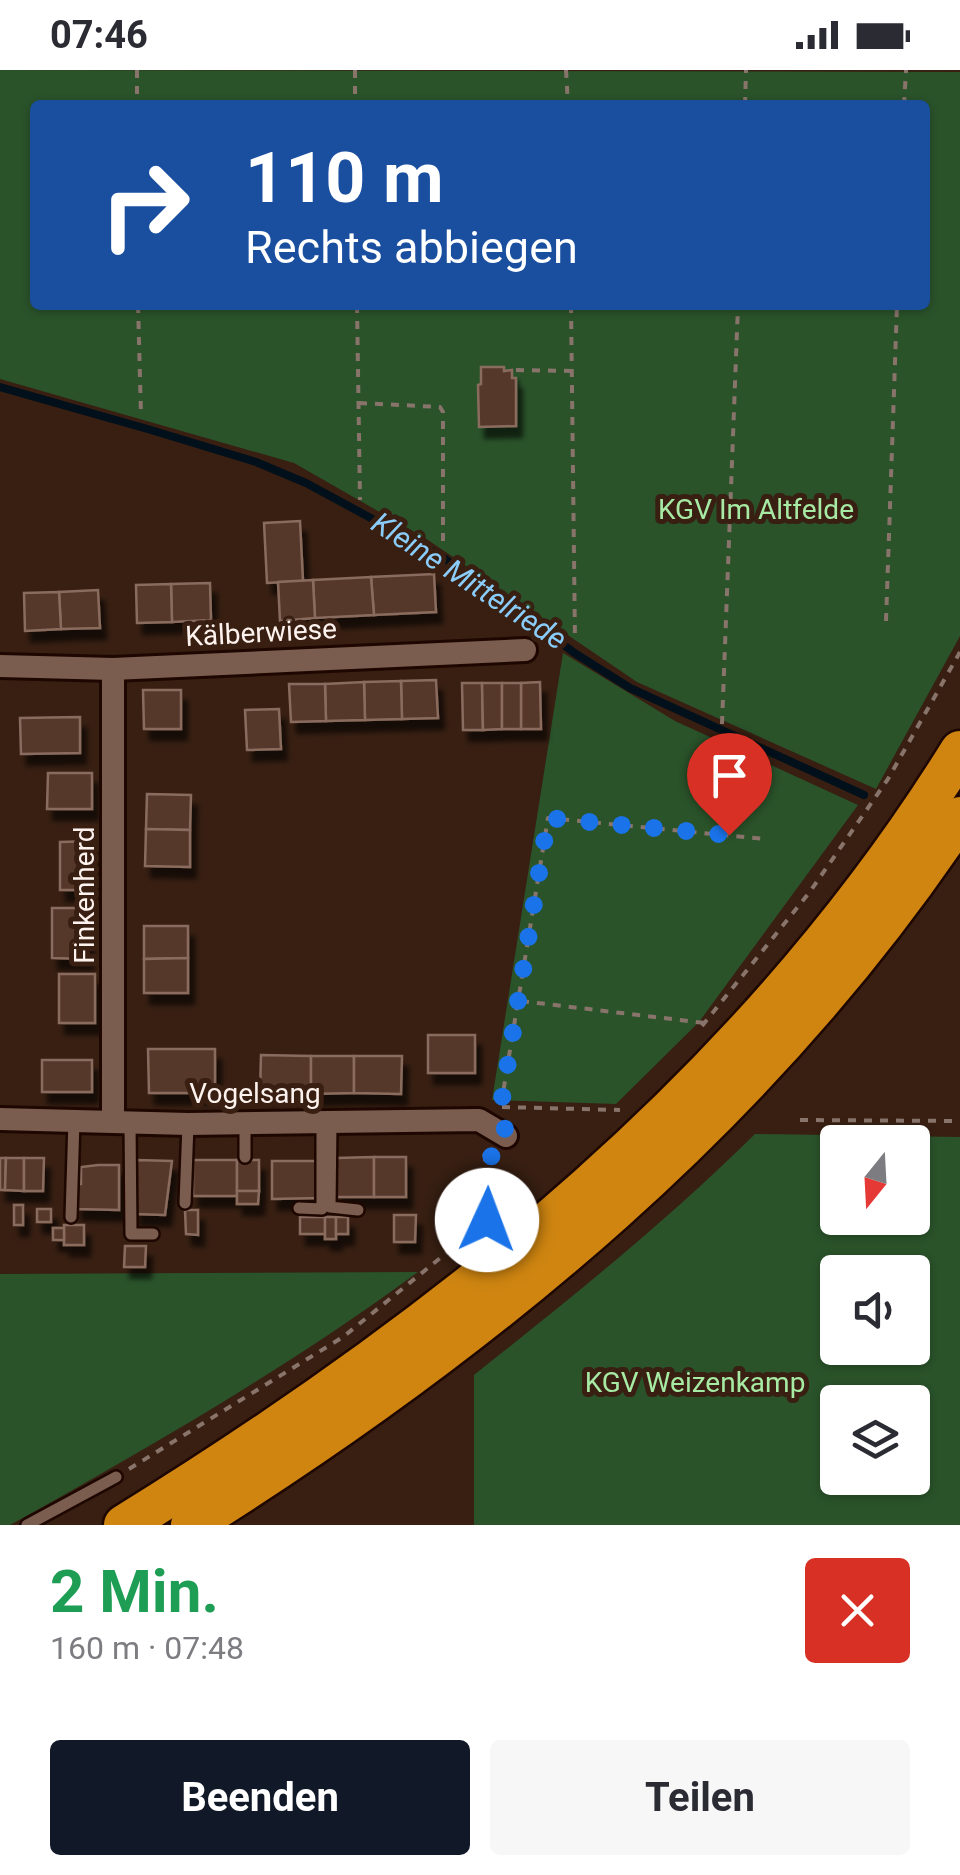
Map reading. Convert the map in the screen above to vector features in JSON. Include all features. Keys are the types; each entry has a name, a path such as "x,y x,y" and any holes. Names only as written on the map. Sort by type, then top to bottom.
{"highway":[{"path":"124,1525 258,1441 377,1358 538,1232 600,1176 702,1078 831,934 887,860 960,751"},
{"path":"190,1525 278,1471 400,1385 545,1273 617,1210 729,1101 862,952 919,879 960,816"}],"street":[{"name":"Kälberwiese","path":"0,666 113,670 525,650"},
{"name":"Finkenherd","path":"113,670 122,1122"},
{"name":"Vogelsang","path":"0,1119 188,1124 479,1120 506,1136"}],"lane":[{"path":"72,1217 74,1120"},
{"path":"122,1122 131,1234 153,1234"},
{"path":"245,1123 245,1157"},
{"path":"299,1208 322,1208 326,1123"},
{"path":"326,1123 330,1207 358,1210"},
{"path":"185,1203 188,1124"},
{"path":"26,1525 116,1477"}],"path":[{"path":"137,70 137,100"},
{"path":"355,70 355,100"},
{"path":"566,70 568,100"},
{"path":"745,100 746,70"},
{"path":"904,100 906,70"},
{"path":"138,310 141,415"},
{"path":"357,310 360,500"},
{"path":"571,310 575,641"},
{"path":"722,724 738,310"},
{"path":"886,621 897,310"},
{"path":"516,370 572,371"},
{"path":"359,403 440,407 443,412 443,544"},
{"path":"695,1035 809,893 888,780 960,652"},
{"path":"488,1161 506,1136 501,1105 548,818 765,839"},
{"path":"520,1001 705,1023"},
{"path":"501,1105 623,1110"},
{"path":"800,1120 960,1120"},
{"path":"116,1477 342,1337 487,1220 488,1161 482,1148"}],"green space":[{"name":"KGV Im Altfelde","path":"0,70 960,72 960,636 876,789 637,682 425,538 294,463 0,379"},
{"path":"563,653 675,721 858,805 699,1022 616,1104 492,1100"},
{"name":"KGV Weizenkamp","path":"755,1134 820,1135 820,1235 930,1235 930,1137 960,1137 960,1525 474,1525 474,1375 688,1198"},
{"path":"418,1272 320,1341 218,1405 10,1525 0,1525 0,1274"}],"building":[{"path":"481,367 512,370 512,378 516,378 516,426 479,427"},
{"path":"300,521 303,581 267,583 264,523"},
{"path":"434,574 436,612 374,615 371,577"},
{"path":"371,577 374,615 315,618 313,580"},
{"path":"313,580 315,618 280,621 278,582"},
{"path":"210,583 211,620 172,622 171,584"},
{"path":"171,584 172,622 137,623 136,585"},
{"path":"98,590 100,628 61,629 59,592"},
{"path":"59,592 61,629 25,631 24,593"},
{"path":"436,680 438,718 402,719 401,681"},
{"path":"401,681 402,719 365,720 364,682"},
{"path":"364,682 365,720 326,721 325,684"},
{"path":"540,682 541,729 521,729 521,683"},
{"path":"462,683 482,683 483,730 463,730"},
{"path":"482,683 502,683 502,729 483,730"},
{"path":"502,683 521,683 521,729 502,729"},
{"path":"289,684 325,684 326,721 291,722"},
{"path":"143,690 181,690 181,729 144,729"},
{"path":"279,709 281,749 247,750 245,710"},
{"path":"80,717 80,753 21,754 20,718"},
{"path":"48,773 92,773 92,809 47,809"},
{"path":"147,794 191,795 190,830 146,829"},
{"path":"146,829 190,830 190,867 145,866"},
{"path":"94,841 95,890 60,890 60,842"},
{"path":"52,908 87,908 87,959 52,958"},
{"path":"144,926 188,926 188,958 144,959"},
{"path":"188,958 188,993 144,993 144,959"},
{"path":"59,974 95,974 95,1023 59,1023"},
{"path":"428,1035 475,1035 475,1073 428,1073"},
{"path":"148,1049 215,1049 215,1093 149,1093"},
{"path":"261,1055 311,1056 311,1094 260,1093"},
{"path":"311,1056 354,1056 354,1093 311,1094"},
{"path":"354,1056 402,1056 401,1094 354,1093"},
{"path":"42,1060 92,1060 92,1092 42,1092"},
{"path":"374,1157 374,1197 336,1197 336,1158"},
{"path":"374,1157 406,1157 406,1197 374,1197"},
{"path":"0,1158 6,1158 5,1190 0,1190"},
{"path":"6,1158 24,1158 24,1191 5,1190"},
{"path":"24,1158 44,1158 43,1191 24,1191"},
{"path":"136,1160 172,1161 165,1215 134,1214"},
{"path":"193,1160 237,1160 237,1196 193,1196"},
{"path":"237,1160 259,1160 259,1191 237,1191"},
{"path":"272,1161 320,1161 321,1198 272,1199"},
{"path":"119,1165 119,1210 76,1209 81,1167"},
{"path":"237,1191 259,1191 258,1204 237,1204"},
{"path":"14,1205 23,1205 23,1225 14,1225"},
{"path":"37,1209 51,1209 51,1222 37,1222"},
{"path":"185,1210 198,1210 198,1235 186,1234"},
{"path":"394,1215 416,1215 415,1242 394,1242"},
{"path":"300,1217 325,1217 325,1234 300,1234"},
{"path":"325,1217 336,1217 336,1239 325,1239"},
{"path":"336,1217 348,1217 348,1234 336,1234"},
{"path":"64,1225 84,1225 84,1245 64,1245"},
{"path":"53,1228 64,1228 64,1240 53,1240"},
{"path":"125,1246 146,1246 145,1267 124,1267"}],"waterway":[{"name":"Kleine Mittelriede","path":"0,387 256,462 306,483 441,556 576,654 630,688 864,795"}],"route":[{"path":"487,1220 488,1161 506,1136 501,1105 548,818 729,835"}]}
